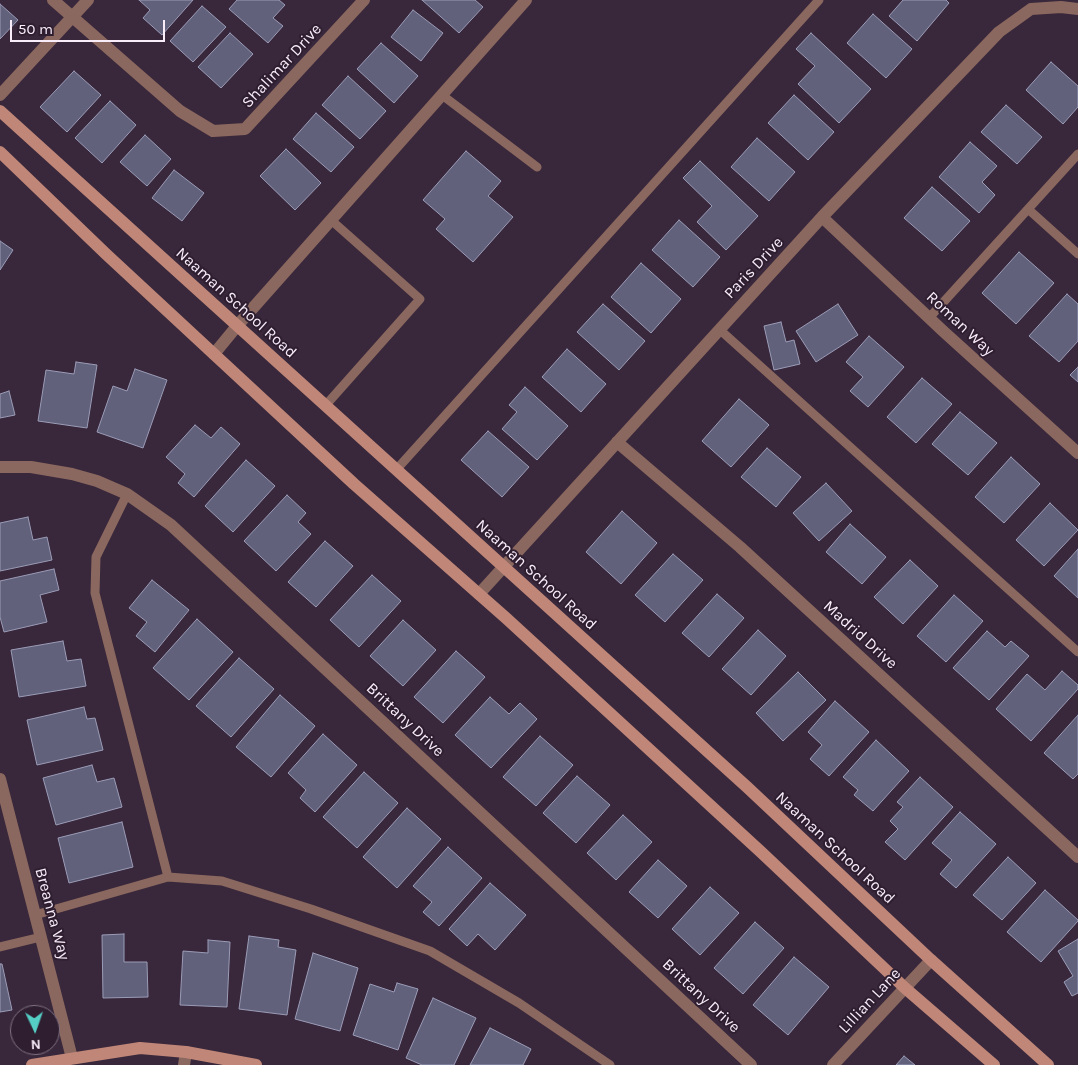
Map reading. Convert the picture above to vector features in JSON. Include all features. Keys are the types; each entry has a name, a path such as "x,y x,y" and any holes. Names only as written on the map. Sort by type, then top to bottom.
{"main road":[{"name":"Naaman School Road","path":"0,111 747,787 931,960 1048,1065"},
{"path":"0,152 354,484 479,594 761,852 906,988 994,1065"},
{"path":"32,1065 140,1048 185,1059 256,1065"}],"street":[{"name":"Shalimar Drive","path":"53,0 180,111 213,131 245,129 364,0"},
{"path":"0,95 88,0"},
{"path":"214,354 236,326 526,0"},
{"name":"Paris Drive","path":"479,594 822,217 999,32 1031,9 1078,9"},
{"name":"Roman Way","path":"822,217 929,318 1078,453"},
{"name":"Madrid Drive","path":"616,442 740,547 1078,857"},
{"name":"Brittany Drive","path":"0,467 30,467 72,474 97,482 127,494 171,525 751,1065"},
{"name":"Breanna Way","path":"0,779 72,1058"},
{"name":"Lillian Lane","path":"833,1065 931,960"}],"lane":[{"path":"396,470 819,0"},
{"path":"442,95 537,167"},
{"path":"929,318 1078,154"},
{"path":"1028,209 1078,254"},
{"path":"325,406 420,299 331,220"},
{"path":"720,329 1078,652"},
{"path":"127,494 96,557 95,593 168,877"},
{"path":"35,915 168,877 222,880 430,951 519,1003 610,1065"},
{"path":"0,947 41,937"}],"building":[{"path":"139,0 193,0 162,35 143,18 150,10"},
{"path":"237,0 279,0 285,5 273,18 283,26 268,43 229,9"},
{"path":"422,0 475,0 483,7 459,33"},
{"path":"903,0 946,0 949,3 917,41 889,16"},
{"path":"0,4 18,20 0,39"},
{"path":"202,6 226,27 193,62 170,41"},
{"path":"413,10 443,33 421,61 391,37"},
{"path":"873,14 912,49 886,78 847,43"},
{"path":"230,33 253,54 221,88 198,67"},
{"path":"811,33 871,89 839,123 798,84 815,66 796,49"},
{"path":"381,43 418,76 394,103 357,69"},
{"path":"1051,62 1078,86 1078,107 1063,124 1026,90"},
{"path":"74,71 101,95 67,132 40,107"},
{"path":"348,76 386,111 360,139 322,105"},
{"path":"794,95 834,132 808,160 768,123"},
{"path":"110,101 136,125 102,163 75,138"},
{"path":"1006,105 1042,137 1017,164 981,132"},
{"path":"316,113 354,147 331,172 293,139"},
{"path":"145,135 171,159 147,186 120,162"},
{"path":"757,138 795,172 769,201 731,167"},
{"path":"970,142 997,166 982,182 995,195 979,213 939,177"},
{"path":"286,149 321,183 295,210 260,176"},
{"path":"466,151 501,181 488,196 513,217 473,262 436,229 445,219 423,200"},
{"path":"700,161 758,216 726,250 697,222 712,206 683,178"},
{"path":"174,170 204,193 182,221 152,198"},
{"path":"932,187 970,221 942,251 904,218"},
{"path":"679,220 720,257 693,287 652,250"},
{"path":"0,241 13,250 0,270"},
{"path":"1019,252 1054,283 1016,324 982,293"},
{"path":"641,263 681,299 651,333 611,297"},
{"path":"1067,294 1078,304 1078,341 1059,362 1029,336"},
{"path":"603,304 645,341 619,370 577,332"},
{"path":"838,304 858,335 816,362 796,331"},
{"path":"781,322 786,342 794,340 800,364 774,370 764,326"},
{"path":"869,336 904,367 868,407 850,391 863,377 846,362"},
{"path":"567,349 606,384 581,412 542,377"},
{"path":"76,362 97,365 87,428 38,421 46,370 74,374"},
{"path":"1078,367 1078,382 1070,375"},
{"path":"135,369 167,380 143,448 97,432 113,386 127,391"},
{"path":"922,378 952,404 916,443 887,417"},
{"path":"525,387 568,426 537,460 502,429 517,412 509,405"},
{"path":"9,391 15,415 0,418 0,394"},
{"path":"739,399 769,425 731,467 702,441"},
{"path":"960,412 997,443 968,475 932,444"},
{"path":"195,425 211,438 221,427 240,444 194,497 178,483 185,474 166,457"},
{"path":"488,431 529,467 502,497 461,460"},
{"path":"767,448 801,477 776,507 741,477"},
{"path":"1011,457 1040,484 1004,523 975,497"},
{"path":"246,460 275,486 233,532 205,506"},
{"path":"826,483 852,511 819,541 793,513"},
{"path":"287,495 306,513 298,522 311,534 276,571 244,541"},
{"path":"1050,503 1078,530 1044,566 1016,540"},
{"path":"622,511 657,543 621,584 586,552"},
{"path":"28,517 33,540 47,537 52,560 0,571 0,523"},
{"path":"850,524 886,557 862,584 826,552"},
{"path":"325,541 353,566 316,607 288,582"},
{"path":"1078,549 1078,598 1054,576"},
{"path":"673,554 703,580 665,622 635,595"},
{"path":"910,560 938,586 903,624 874,597"},
{"path":"54,569 59,590 40,595 47,622 4,632 0,617 0,581"},
{"path":"372,575 401,601 359,647 330,620"},
{"path":"152,580 189,610 155,652 136,636 147,622 129,608"},
{"path":"717,594 744,618 709,657 682,633"},
{"path":"954,595 983,621 946,662 917,636"},
{"path":"197,619 233,652 189,700 153,668"},
{"path":"403,620 436,650 403,686 370,656"},
{"path":"758,630 786,656 751,695 722,669"},
{"path":"987,631 1005,647 1011,641 1029,656 989,700 953,668"},
{"path":"63,641 67,661 81,659 86,686 19,697 11,650"},
{"path":"456,651 485,677 443,723 414,697"},
{"path":"239,658 274,689 231,737 196,706"},
{"path":"1062,671 1078,685 1078,689 1031,741 996,709 1027,674 1045,690"},
{"path":"798,672 826,700 783,741 756,713"},
{"path":"280,695 315,726 271,777 236,747"},
{"path":"490,697 509,714 520,703 537,719 491,768 455,735"},
{"path":"835,701 869,732 829,776 810,759 822,745 808,732"},
{"path":"84,707 87,719 95,718 103,750 37,765 27,720"},
{"path":"1078,715 1078,774 1073,779 1044,753"},
{"path":"323,734 357,765 315,812 300,798 306,790 288,773"},
{"path":"540,736 573,765 536,806 503,777"},
{"path":"876,740 909,771 873,811 854,795 858,790 843,777"},
{"path":"92,765 97,782 114,778 122,807 56,825 43,778"},
{"path":"364,772 398,803 357,848 323,817"},
{"path":"577,776 610,805 576,843 543,813"},
{"path":"920,777 953,807 905,860 885,842 898,829 890,821 903,807 897,802"},
{"path":"407,808 441,839 397,888 363,857"},
{"path":"960,812 996,844 956,888 940,874 952,860 932,843"},
{"path":"623,815 652,842 616,880 587,853"},
{"path":"122,822 133,867 69,883 58,838"},
{"path":"448,847 482,878 439,926 423,912 432,902 413,886"},
{"path":"1008,857 1036,883 1002,920 973,895"},
{"path":"658,860 687,886 658,918 629,892"},
{"path":"490,883 526,915 495,950 478,934 467,946 449,929"},
{"path":"710,887 739,913 700,955 672,929"},
{"path":"1045,890 1078,921 1041,962 1007,932"},
{"path":"755,922 784,948 743,994 714,968"},
{"path":"124,934 124,962 147,962 148,997 103,998 102,935"},
{"path":"249,936 279,940 278,947 296,950 287,1015 239,1009"},
{"path":"1078,939 1078,993 1072,996 1064,982 1073,976 1058,951"},
{"path":"208,940 230,942 227,1007 180,1005 183,951 208,953"},
{"path":"313,953 358,968 340,1031 295,1019"},
{"path":"794,957 829,987 788,1035 753,1005"},
{"path":"0,964 2,964 11,1005 10,1010 0,1012"},
{"path":"397,983 418,989 398,1050 353,1035 370,984 394,992"},
{"path":"433,998 476,1018 454,1065 422,1065 406,1058"},
{"path":"490,1028 531,1049 523,1065 470,1065"},
{"path":"904,1056 915,1065 896,1065"}]}
